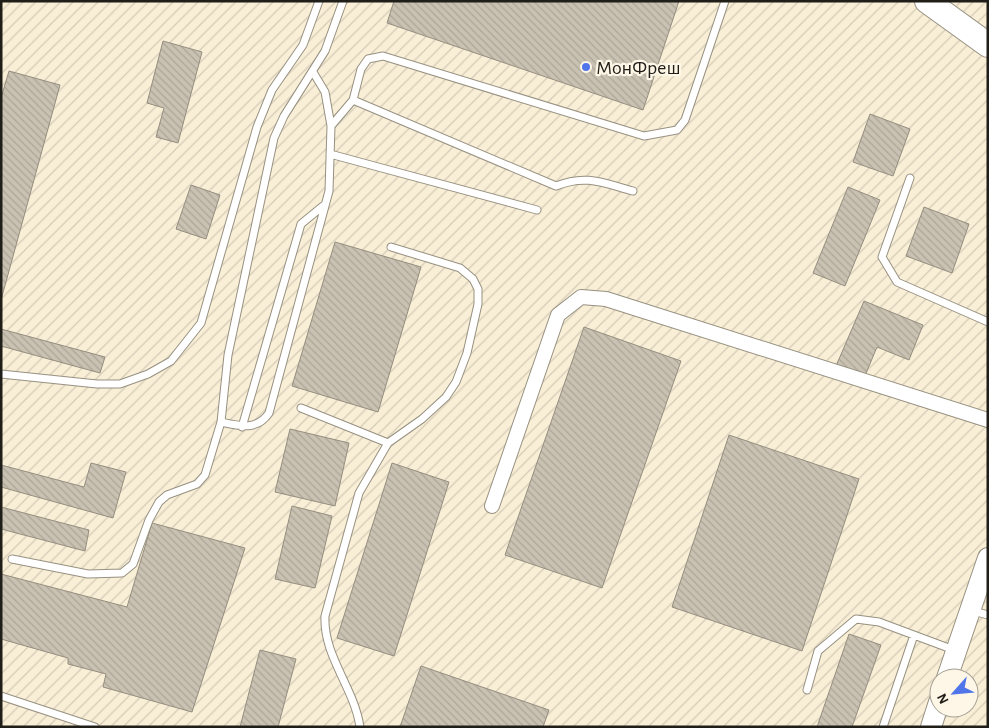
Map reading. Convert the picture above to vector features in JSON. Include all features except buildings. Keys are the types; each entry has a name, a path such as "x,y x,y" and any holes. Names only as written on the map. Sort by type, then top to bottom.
{"highway":[{"path":"927,1 988,45"}],"main road":[{"path":"950,668 956,651 979,613 988,558"}],"street":[{"path":"492,506 558,315 581,298 606,299 988,420"}],"lane":[{"path":"1,374 97,384 120,384 148,374 171,361 201,323 257,127 272,90 303,45 319,1"},
{"path":"12,559 88,574 122,573 133,564 149,520 159,502 167,495 197,484 205,475 220,422 228,355 274,138 284,116 312,72 334,30 344,1"},
{"path":"331,126 353,100 361,69 368,59 383,56 644,136 677,130 685,120 725,1"},
{"path":"220,422 242,426 254,425 263,421 269,413 329,190 331,126 326,92 312,72"},
{"path":"353,100 556,186 571,180 587,178 633,191"},
{"path":"330,154 537,210"},
{"path":"910,178 882,257 898,282 988,322"},
{"path":"242,426 301,224 324,206"},
{"path":"360,727 358,712 324,634 325,616 359,493 388,443 422,418 446,397 451,390 467,354 478,297 478,289 473,279 460,268 391,247"},
{"path":"301,408 388,443"},
{"path":"807,690 818,651 856,619 880,622 956,651"},
{"path":"883,727 914,635"},
{"path":"1,696 95,727"}],"shaded area":[{"path":"1,1 988,1 988,727 1,727"}],"place":[{"name":"МонФреш","path":"586,67"}]}
